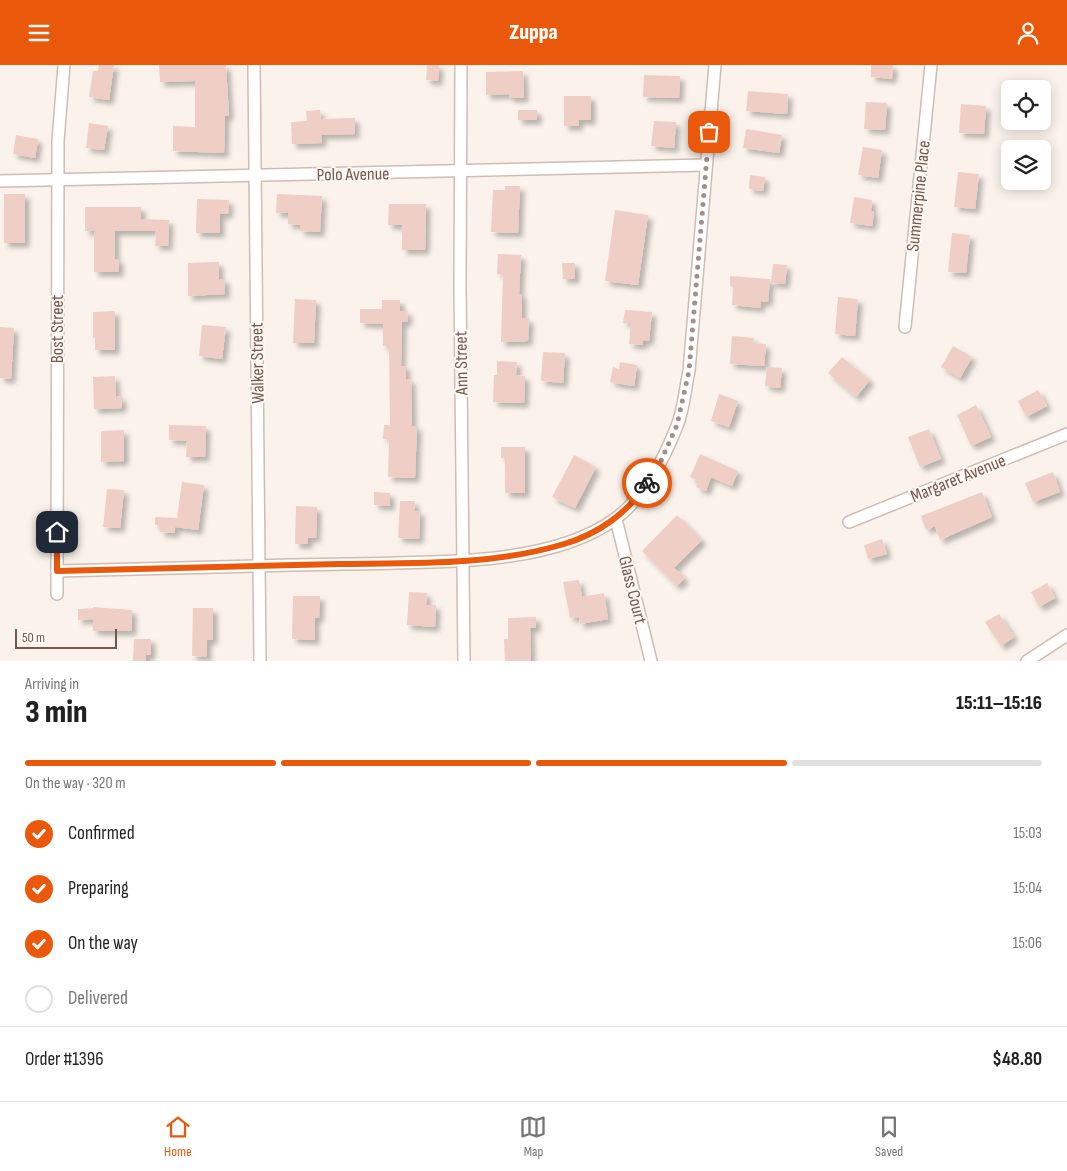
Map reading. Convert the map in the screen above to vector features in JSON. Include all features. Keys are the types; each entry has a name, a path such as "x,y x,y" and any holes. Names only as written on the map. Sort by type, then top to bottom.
{"street":[{"name":"Bost Street","path":"58,594 58,141 64,65"},
{"name":"Walker Street","path":"254,65 260,661"},
{"name":"Ann Street","path":"461,65 464,661"},
{"path":"57,571 463,562 565,544 616,519 642,491 660,463 680,415 689,371 715,65"},
{"name":"Summerpine Place","path":"905,327 931,65"},
{"name":"Polo Avenue","path":"0,181 706,165"},
{"name":"Margaret Avenue","path":"849,522 1067,434"},
{"name":"Glass Court","path":"616,519 651,661"},
{"path":"1027,661 1067,635"}],"building":[{"path":"99,65 114,65 109,100 89,97 93,71 98,71"},
{"path":"159,65 226,65 229,116 225,116 224,153 173,151 173,126 195,127 195,81 160,82"},
{"path":"427,65 439,65 438,81 426,80"},
{"path":"871,65 893,65 892,79 871,77"},
{"path":"523,71 524,98 509,98 509,94 486,95 486,72"},
{"path":"644,75 680,76 679,98 643,97"},
{"path":"748,91 788,94 787,114 746,111"},
{"path":"564,96 591,96 591,120 578,120 579,126 564,126"},
{"path":"866,102 887,103 885,130 864,129"},
{"path":"961,104 986,106 984,134 959,133"},
{"path":"320,110 321,119 355,118 355,134 321,135 322,143 292,144 291,122 307,121 306,111"},
{"path":"518,110 537,110 537,120 518,120"},
{"path":"654,121 676,122 674,148 651,146"},
{"path":"89,123 108,126 104,150 86,148"},
{"path":"746,129 782,135 779,153 743,148"},
{"path":"16,135 38,139 35,158 13,154"},
{"path":"863,147 882,150 878,178 858,175"},
{"path":"958,172 979,174 975,209 954,207"},
{"path":"750,175 765,177 763,191 749,189"},
{"path":"505,186 520,186 518,233 491,232 493,190 505,190"},
{"path":"4,194 25,194 25,243 4,243"},
{"path":"277,194 322,196 320,232 300,231 300,225 288,224 288,213 276,213"},
{"path":"854,197 872,200 871,211 874,211 872,226 850,223"},
{"path":"197,199 229,200 228,214 220,214 220,233 196,233"},
{"path":"389,204 426,204 425,250 402,250 402,225 388,225"},
{"path":"85,207 141,207 141,219 169,220 168,246 155,246 156,231 115,231 115,259 119,259 119,272 94,272 94,231 85,231"},
{"path":"615,210 648,215 638,285 605,281"},
{"path":"952,233 970,235 966,273 948,272"},
{"path":"498,254 521,255 519,294 522,294 522,319 529,318 528,341 501,342 503,274 497,274"},
{"path":"219,262 219,279 225,279 225,294 188,296 188,263"},
{"path":"562,263 575,263 575,279 563,279"},
{"path":"773,264 787,265 785,284 771,283"},
{"path":"730,276 770,279 768,302 761,301 760,308 732,305 733,287 730,286"},
{"path":"838,297 858,299 855,336 835,334"},
{"path":"295,299 316,300 314,343 293,343"},
{"path":"382,300 400,300 400,311 408,311 407,322 402,322 401,366 406,366 406,379 411,379 412,426 417,426 415,478 388,477 389,439 383,439 384,425 390,425 389,346 383,346 383,324 360,323 360,309 382,309"},
{"path":"625,310 652,312 649,341 643,340 643,345 629,344 631,323 623,323"},
{"path":"115,311 115,350 95,350 93,312"},
{"path":"202,325 226,327 222,359 199,356"},
{"path":"0,327 14,328 11,379 0,378"},
{"path":"732,336 754,338 753,343 766,344 764,366 730,364"},
{"path":"953,346 972,357 960,378 941,367"},
{"path":"543,352 565,353 563,383 541,381"},
{"path":"842,357 870,380 856,397 828,373"},
{"path":"497,361 517,362 516,375 525,376 524,403 493,402 494,375 497,375"},
{"path":"620,362 637,365 634,386 610,382 613,367 619,369"},
{"path":"767,367 782,368 780,388 765,386"},
{"path":"115,376 116,397 122,396 122,408 94,409 93,377"},
{"path":"1038,390 1047,406 1026,417 1018,401"},
{"path":"719,394 738,401 729,427 711,421"},
{"path":"976,405 991,437 971,446 957,415"},
{"path":"169,425 206,426 205,457 186,457 187,441 169,440"},
{"path":"929,429 941,459 920,467 908,437"},
{"path":"124,430 124,461 101,462 101,431"},
{"path":"501,447 525,447 525,493 505,493 505,458 501,458"},
{"path":"700,454 738,471 732,486 711,477 706,491 696,487 698,481 690,477"},
{"path":"574,455 596,467 575,508 552,497"},
{"path":"1053,472 1060,492 1033,502 1025,483"},
{"path":"182,482 204,485 198,530 175,527 175,533 160,532 160,525 155,525 155,517 177,518"},
{"path":"107,489 124,490 120,528 103,527"},
{"path":"374,492 390,493 390,506 374,505"},
{"path":"982,492 992,517 940,540 935,526 926,530 921,516"},
{"path":"400,501 415,501 414,511 420,511 419,539 398,538"},
{"path":"296,506 317,507 316,538 308,538 308,544 295,544"},
{"path":"677,515 702,540 674,568 685,578 677,586 642,551"},
{"path":"882,539 887,554 868,559 864,545"},
{"path":"579,580 582,597 604,593 608,619 580,624 579,617 570,618 563,582"},
{"path":"1047,583 1055,598 1039,607 1031,592"},
{"path":"409,592 427,593 426,605 436,605 435,627 407,625"},
{"path":"293,596 320,596 319,618 315,618 315,640 292,639"},
{"path":"93,607 132,610 132,631 93,631 93,619 78,620 78,609"},
{"path":"193,608 213,608 213,640 207,640 207,657 192,656"},
{"path":"999,614 1014,637 1001,646 985,622"},
{"path":"536,617 536,628 530,628 531,661 505,661 504,639 508,639 508,618"},
{"path":"134,639 151,639 151,655 146,655 146,661 133,661"}],"way so far":[{"path":"647,483 660,463 677,425 689,371 709,132"}],"route":[{"path":"57,532 57,571 463,562 565,544 616,519 647,483"}]}
